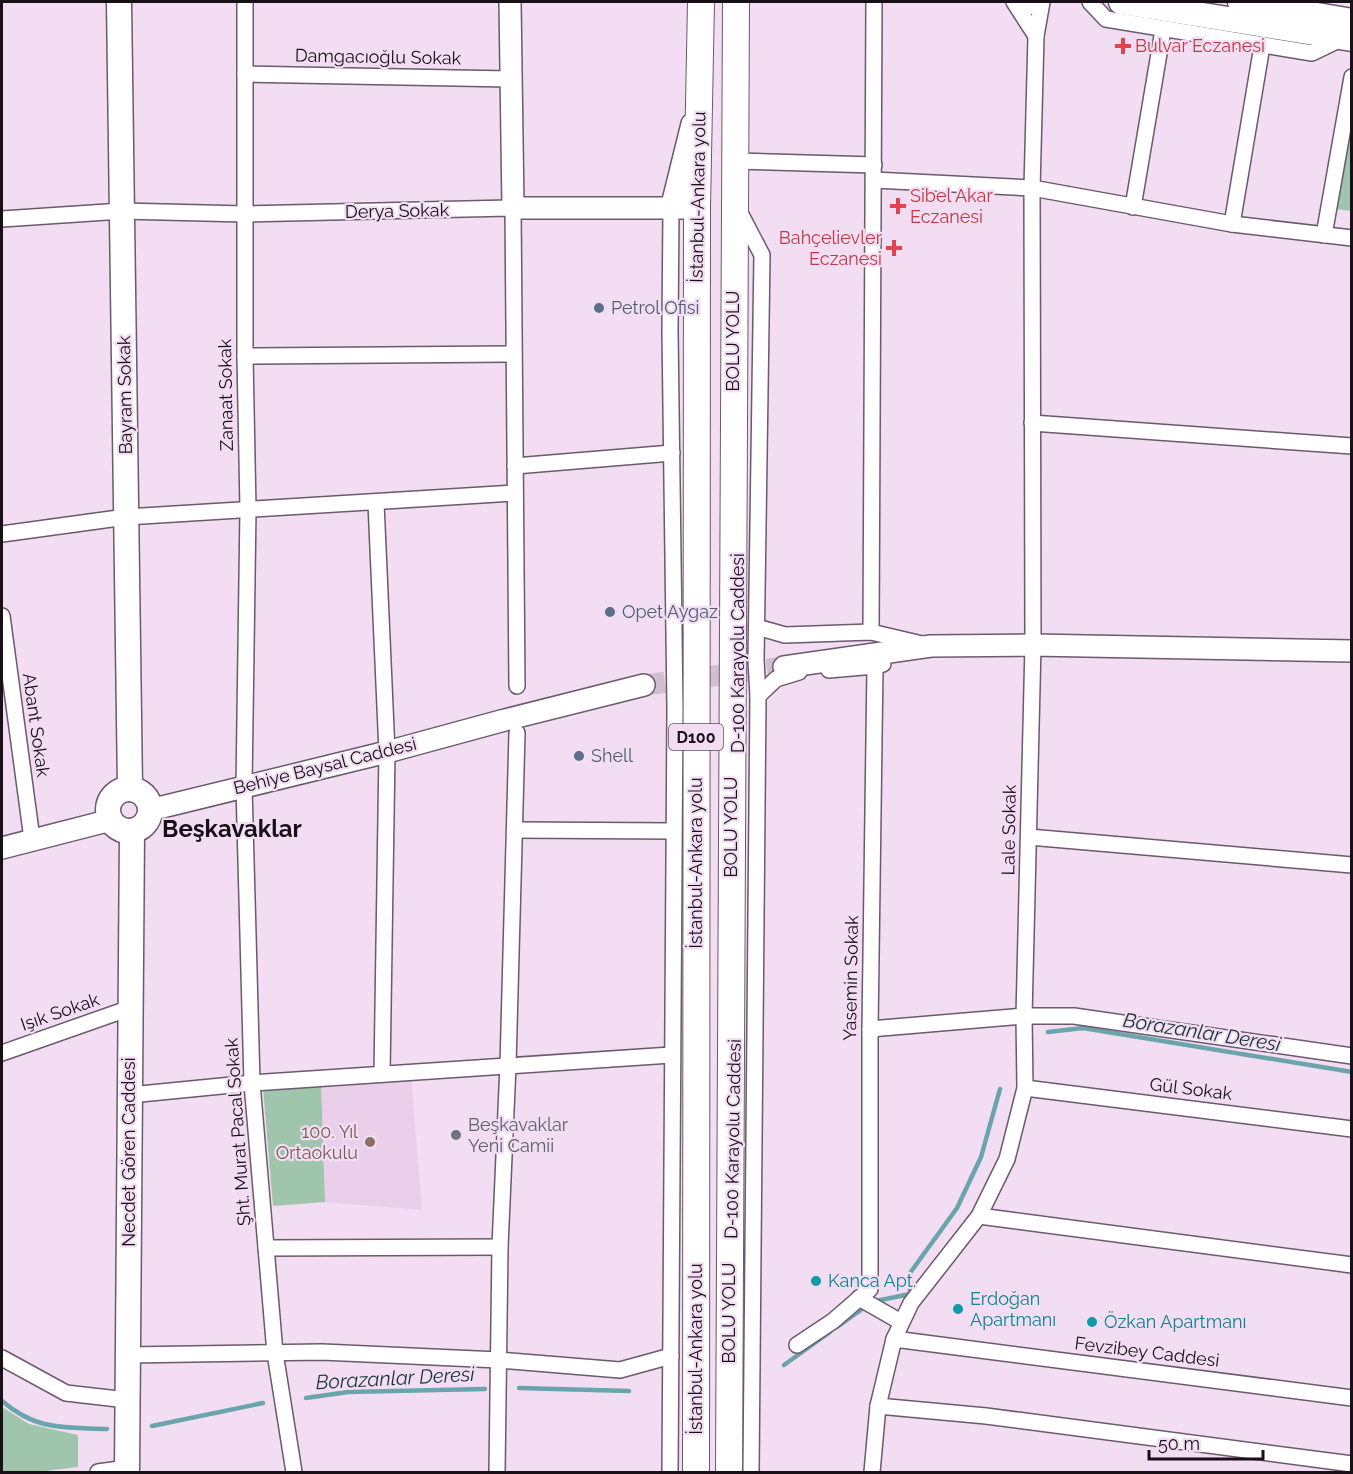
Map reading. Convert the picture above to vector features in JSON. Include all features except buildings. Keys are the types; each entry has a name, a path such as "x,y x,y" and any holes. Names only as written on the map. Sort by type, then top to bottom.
{"highway":[{"path":"683,2 700,40"},
{"name":"İstanbul-Ankara yolu","path":"696,1473 697,208 701,2"},
{"name":"BOLU YOLU","path":"729,1473 736,2"},
{"path":"736,43 752,2"}],"main road":[{"name":"Bayram Sokak","path":"119,2 130,789"},
{"path":"510,2 513,208"},
{"path":"1024,2 1033,2"},
{"path":"1122,2 1349,33"},
{"path":"1250,2 1349,33"},
{"path":"671,209 699,91"},
{"name":"Derya Sokak","path":"513,208 697,208"},
{"path":"784,667 931,646 1033,645 1352,651"},
{"name":"Behiye Baysal Caddesi","path":"150,810 387,752 509,727 644,685"},
{"path":"2,848 32,839 122,825 144,825 150,810 143,794 130,789 118,793 113,798 109,811 122,825"},
{"name":"Necdet Gören Caddesi","path":"122,825 130,1008 127,1470"}],"street":[{"name":"Zanaat Sokak","path":"244,787 248,509 245,356 245,2"},
{"path":"871,632 874,2"},
{"path":"1014,2 1036,36"},
{"name":"Lale Sokak","path":"894,1340 911,1304 979,1216 1007,1159 1025,1088 1024,1016 1033,645 1032,188 1036,36 1042,2"},
{"path":"1090,2 1106,20 1312,53 1349,33"},
{"path":"1133,207 1163,30"},
{"path":"1232,224 1262,46"},
{"name":"Damgacıoğlu Sokak","path":"245,74 511,79"},
{"path":"1324,235 1352,76"},
{"path":"735,161 1032,188 1232,224 1352,238"},
{"name":"D-100 Karayolu Caddesi","path":"734,201 762,255 751,1473"},
{"name":"Derya Sokak","path":"2,219 122,211 245,214 513,208"},
{"path":"513,208 517,686"},
{"path":"670,1473 675,709 670,332 671,209"},
{"path":"245,356 514,354"},
{"path":"1032,423 1352,446"},
{"path":"515,466 672,453"},
{"path":"2,534 126,517 515,493"},
{"path":"376,503 387,752 382,1074"},
{"name":"Abant Sokak","path":"2,616 32,839"},
{"path":"757,627 771,633 785,635 871,632 931,646"},
{"path":"758,696 776,679 786,675 875,666 931,646"},
{"name":"Yasemin Sokak","path":"864,1294 875,666"},
{"path":"497,1473 501,1247 515,830 509,727"},
{"name":"Şht. Murat Pacal Sokak","path":"244,787 252,1083 274,1353 294,1473"},
{"path":"515,830 673,831"},
{"path":"1029,837 1352,865"},
{"name":"Işık Sokak","path":"2,1053 130,1008"},
{"path":"870,1029 1024,1016 1074,1016 1352,1056"},
{"path":"130,1095 252,1083 671,1055"},
{"name":"Gül Sokak","path":"1025,1088 1352,1129"},
{"path":"979,1216 1352,1264"},
{"path":"266,1248 501,1247"},
{"path":"797,1345 832,1321 864,1294 901,1323"},
{"path":"872,1473 878,1406 894,1340"},
{"name":"Fevzibey Caddesi","path":"894,1340 1352,1398"},
{"path":"128,1355 321,1352 499,1360 620,1370 671,1356"},
{"path":"2,1358 66,1393 127,1400"},
{"path":"878,1406 986,1416 1352,1464"},
{"path":"98,1473 127,1470"}],"shaded area":[{"name":"100. Yıl Ortaokulu","path":"411,1076 422,1210 325,1202 321,1082"}],"green space":[{"path":"1349,132 1351,133 1351,211 1336,209"},
{"path":"321,1082 325,1202 273,1206 263,1088"},
{"path":"2,1407 29,1424 78,1435 78,1467 38,1472 2,1472"}],"waterway":[{"name":"Borazanlar Deresi","path":"1048,1032 1083,1028 1352,1072"},
{"name":"Borazanlar Deresi","path":"876,1301 910,1294 910,1273 957,1208 981,1157 1000,1089"},
{"name":"Borazanlar Deresi","path":"837,1327 861,1310"},
{"name":"Borazanlar Deresi","path":"784,1365 830,1332"},
{"name":"Borazanlar Deresi","path":"519,1388 629,1391"},
{"name":"Borazanlar Deresi","path":"306,1398 348,1392 485,1389"},
{"name":"Borazanlar Deresi","path":"2,1401 15,1411 39,1423 51,1426 107,1429"},
{"name":"Borazanlar Deresi","path":"152,1426 263,1403"}],"tunnel":[{"path":"644,685 784,667"}],"place":[{"name":"Bulvar Eczanesi","path":"1123,46"},
{"name":"Sibel Akar Eczanesi","path":"898,206"},
{"name":"Bahçelievler Eczanesi","path":"894,248"},
{"name":"Petrol Ofisi","path":"599,308"},
{"name":"Opet Aygaz","path":"610,612"},
{"name":"Shell","path":"579,756"},
{"name":"Beşkavaklar Yeni Camii","path":"456,1135"},
{"name":"100. Yıl Ortaokulu","path":"370,1142"},
{"name":"Kanca Apt.","path":"816,1281"},
{"name":"Erdoğan Apartmanı","path":"958,1309"},
{"name":"Özkan Apartmanı","path":"1092,1322"}],"district":[{"name":"Beşkavaklar","path":"232,829"}]}
